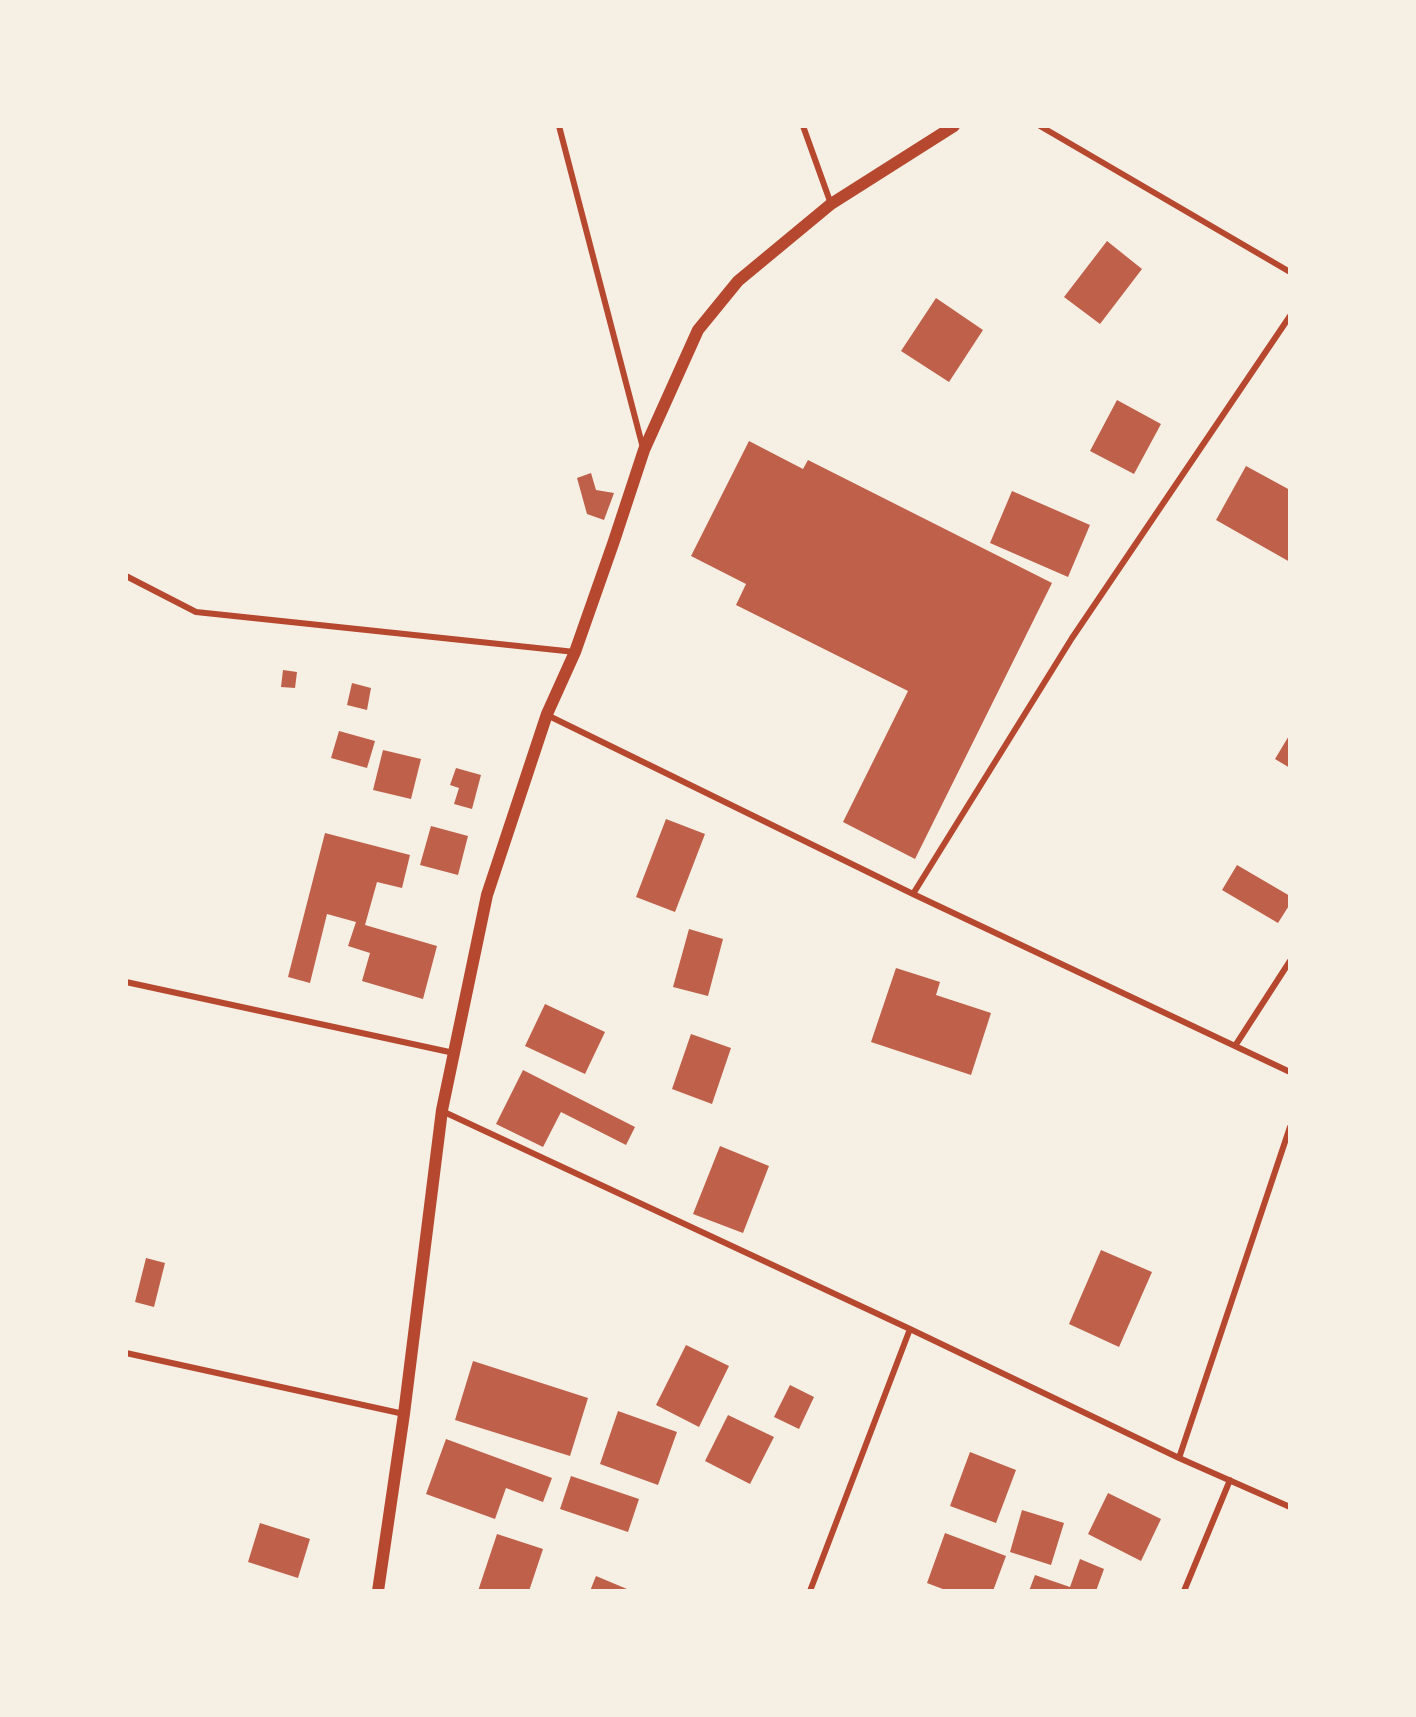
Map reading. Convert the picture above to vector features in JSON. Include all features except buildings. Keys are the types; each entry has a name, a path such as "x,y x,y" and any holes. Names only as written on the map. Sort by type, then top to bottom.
{"main road":[{"path":"378,1591 404,1414 442,1110 487,895 547,714 574,652 644,450 698,330 738,281 831,204 954,126"}],"street":[{"path":"559,126 644,450"},
{"path":"803,126 831,204"},
{"path":"1040,126 1290,272"},
{"path":"913,894 1072,638 1290,316"},
{"path":"126,576 196,612 574,652"},
{"path":"547,714 913,894 1290,1072"},
{"path":"1235,1046 1290,961"},
{"path":"126,982 455,1053"},
{"path":"442,1110 1179,1458 1290,1507"},
{"path":"1179,1458 1290,1127"},
{"path":"810,1591 910,1329"},
{"path":"126,1353 404,1414"},
{"path":"1184,1591 1230,1480"}]}
